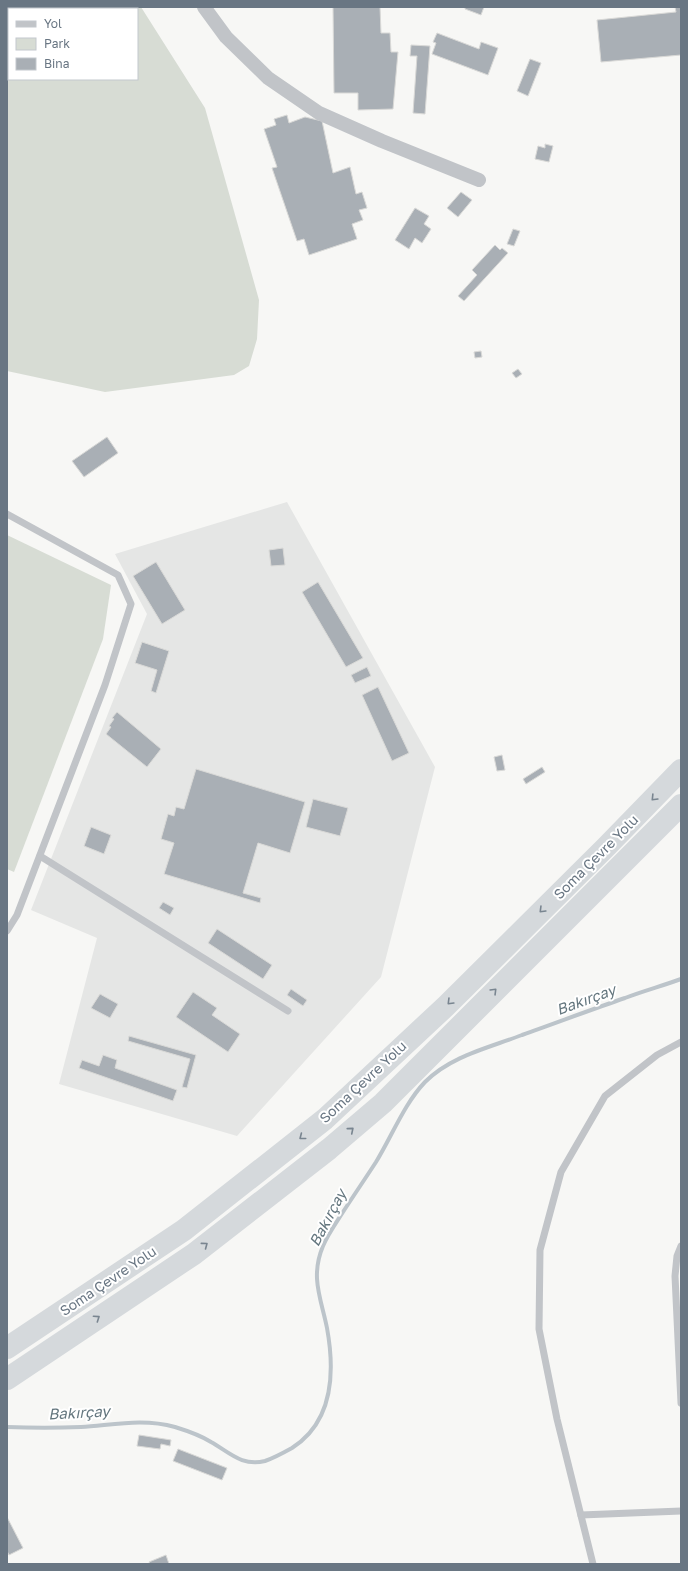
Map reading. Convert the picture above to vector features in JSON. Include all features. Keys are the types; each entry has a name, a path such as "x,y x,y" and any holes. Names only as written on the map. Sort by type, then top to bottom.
{"highway":[{"name":"Soma Çevre Yolu","path":"7,1348 184,1230 325,1118 446,1006 681,770"},
{"name":"Soma Çevre Yolu","path":"7,1379 194,1254 316,1159 383,1103 681,805"},
{"path":"7,1332 23,1323 86,1295"},
{"path":"7,1390 37,1368 78,1331"}],"street":[{"path":"204,7 226,37 268,78 319,113 382,141 479,180"}],"lane":[{"path":"7,514 118,575 131,604 105,685 17,915 7,931"},
{"path":"40,856 288,1011"},
{"path":"593,1564 557,1419 539,1329 540,1250 561,1172 605,1096 657,1056 681,1042"},
{"path":"681,1246 675,1265 681,1403"},
{"path":"581,1515 681,1511"}],"shaded area":[{"path":"287,502 435,767 381,977 237,1136 59,1084 97,938 31,910 147,614 115,554"}],"green space":[{"path":"7,7 141,7 205,108 259,300 257,339 249,366 234,375 105,392 7,371"},
{"path":"7,535 111,585 103,639 14,872 7,869"}],"building":[{"path":"84,7 128,7 128,8"},
{"path":"333,7 380,7 381,33 390,33 391,52 398,52 393,109 358,110 358,93 334,93"},
{"path":"465,7 484,7 481,15 465,9"},
{"path":"675,7 681,7 681,55 601,62 597,20 676,12"},
{"path":"437,33 479,49 481,42 498,48 488,75 432,54 436,43 433,42"},
{"path":"411,45 430,46 425,114 413,113 417,56 410,56"},
{"path":"530,59 541,63 528,96 517,91"},
{"path":"287,115 289,123 305,117 322,121 333,173 350,167 356,194 362,192 367,208 359,210 363,220 352,224 357,239 309,255 304,239 297,241 272,168 277,167 264,129 276,125 274,119"},
{"path":"545,144 553,146 549,162 535,159 538,146 545,148"},
{"path":"461,192 472,200 458,217 447,208"},
{"path":"415,208 429,216 424,224 431,229 422,243 415,238 409,249 395,240"},
{"path":"513,229 520,231 514,246 507,244"},
{"path":"495,245 500,250 502,248 508,253 464,301 458,296 477,275 472,270"},
{"path":"481,351 482,357 475,358 474,352"},
{"path":"518,369 522,374 516,378 512,373"},
{"path":"107,437 118,453 84,477 72,461"},
{"path":"283,548 285,565 271,566 269,550"},
{"path":"156,562 185,610 162,624 133,576"},
{"path":"318,582 363,658 346,667 302,592"},
{"path":"142,642 169,651 156,693 151,691 157,670 135,663"},
{"path":"367,667 371,676 355,683 351,675"},
{"path":"378,687 409,753 392,761 362,695"},
{"path":"117,712 161,749 147,767 106,734 114,719 112,718"},
{"path":"502,755 505,770 497,771 494,757"},
{"path":"542,767 545,772 526,784 523,779"},
{"path":"196,769 305,802 290,853 258,843 243,893 261,898 260,903 164,874 174,843 161,839 168,814 174,816 176,807 184,809"},
{"path":"313,799 348,808 340,836 306,827"},
{"path":"91,827 111,835 104,854 84,846"},
{"path":"163,902 174,908 170,915 159,908"},
{"path":"217,929 272,965 263,979 208,943"},
{"path":"291,989 307,1000 303,1006 287,995"},
{"path":"193,992 217,1008 212,1015 240,1034 228,1052 176,1017"},
{"path":"100,994 118,1004 110,1018 91,1008"},
{"path":"129,1036 196,1055 187,1088 182,1087 190,1059 128,1041"},
{"path":"103,1055 117,1060 115,1068 177,1090 173,1101 79,1068 82,1060 99,1066"},
{"path":"139,1435 171,1440 170,1446 161,1444 160,1449 137,1446"},
{"path":"178,1449 227,1468 222,1480 173,1461"},
{"path":"7,1517 23,1548 9,1555 7,1551"},
{"path":"166,1555 169,1564 150,1564 149,1562"}],"waterway":[{"name":"Bakırçay","path":"7,1427 72,1427 128,1423 163,1424 198,1435 236,1458 249,1462 265,1461 292,1448 306,1437 316,1424 328,1395 331,1362 327,1328 318,1287 317,1268 319,1257 327,1237 376,1162 404,1110 425,1082 446,1066 470,1054 632,995 681,979"}]}
